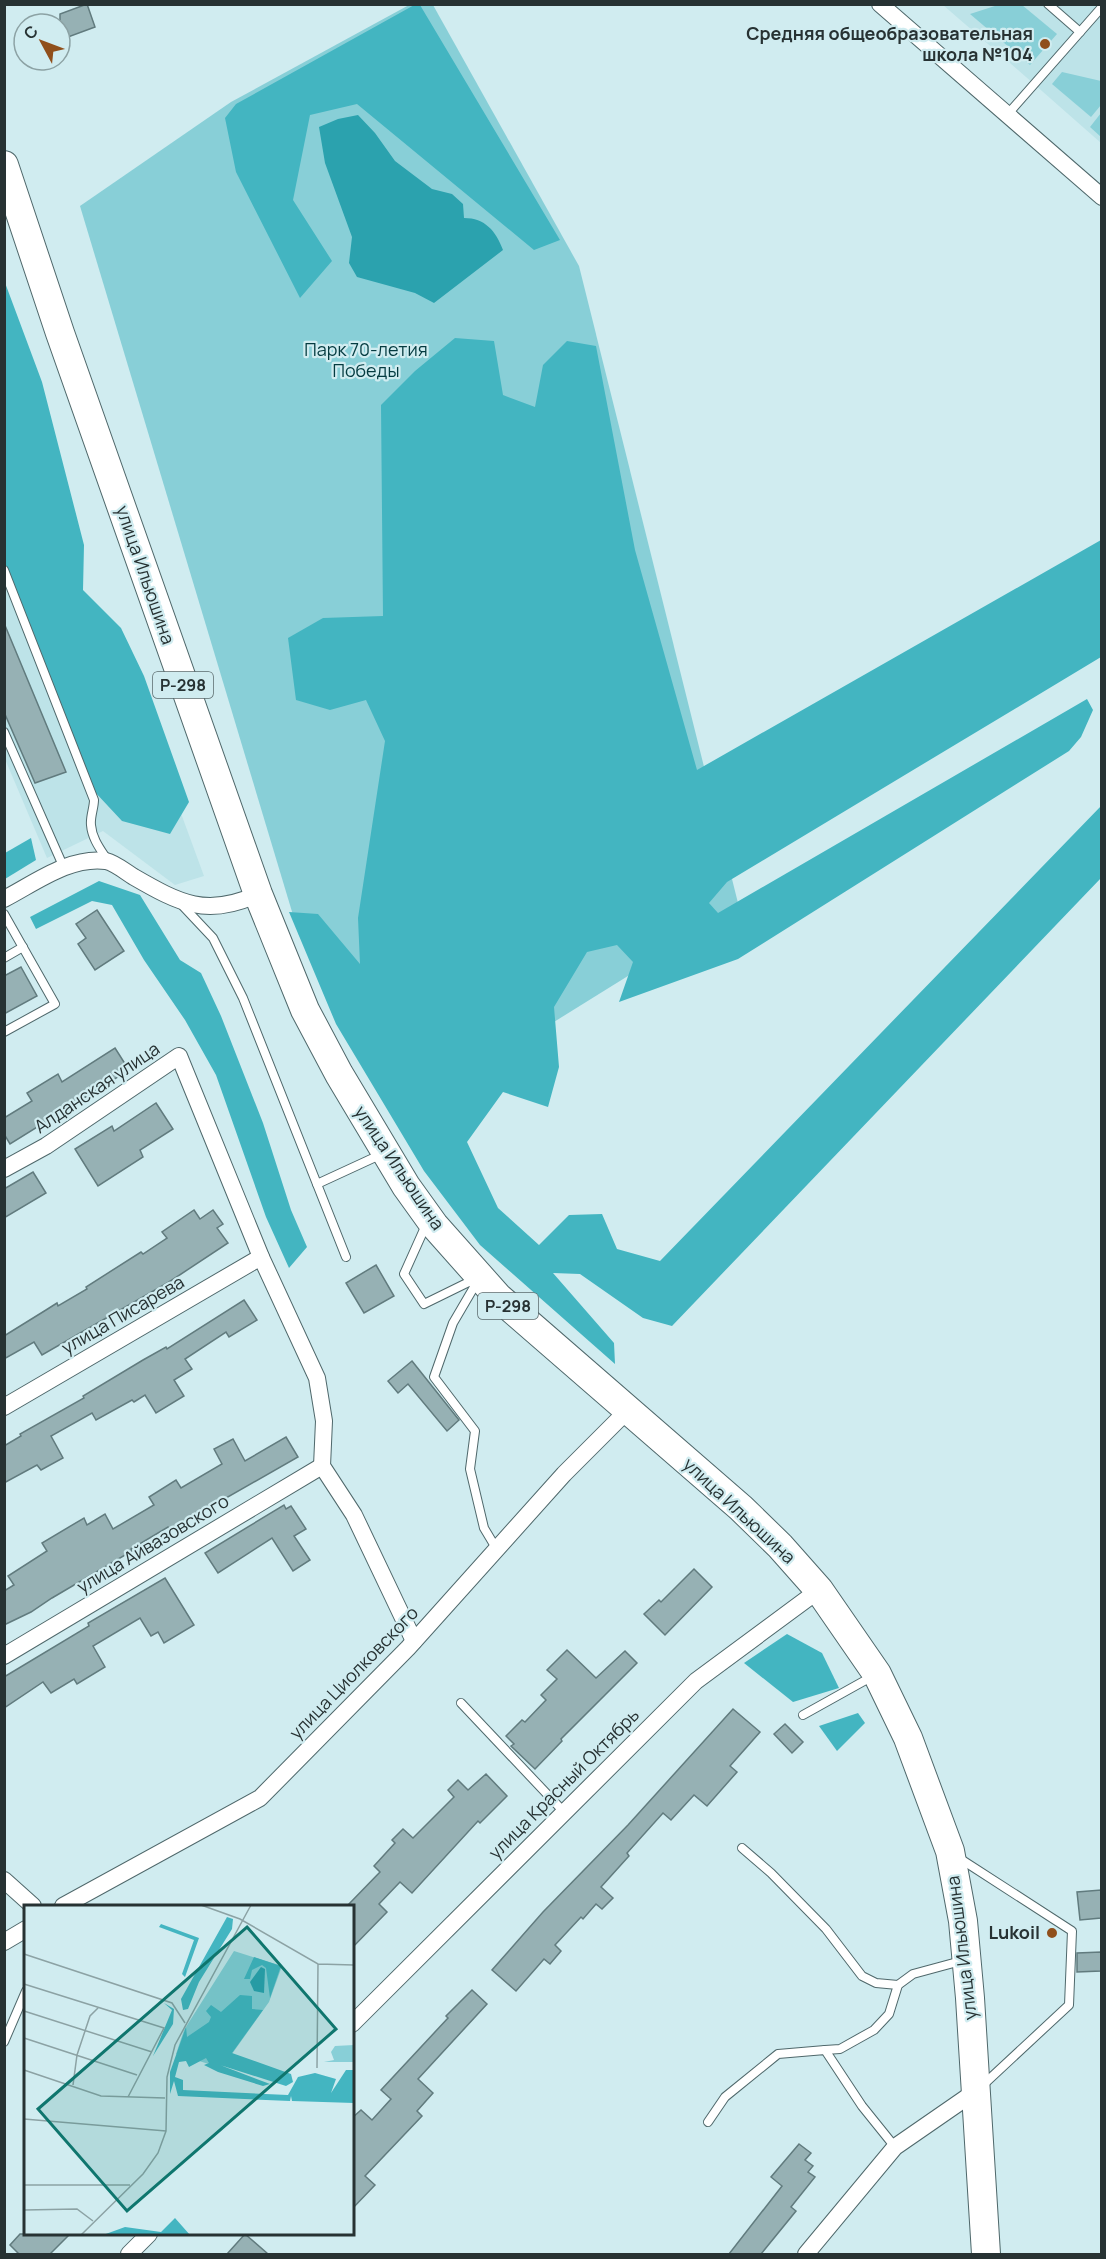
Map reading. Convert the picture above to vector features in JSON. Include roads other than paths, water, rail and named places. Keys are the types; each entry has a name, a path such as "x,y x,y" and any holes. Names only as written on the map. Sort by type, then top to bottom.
{"highway":[{"name":"улица Ильюшина","path":"4,165 64,344 258,894 304,1010 385,1152 429,1218 498,1297 741,1508 780,1546 819,1590 877,1674 912,1748 950,1851 963,1921 986,2254"}],"street":[{"path":"880,4 1101,197"},
{"path":"4,899 64,868 85,862 108,861 167,897 201,907 242,902 258,894"},
{"name":"Алданская улица","path":"4,1169 46,1146 179,1056 261,1257"},
{"path":"261,1257 317,1378 324,1421 322,1466 354,1515 414,1641"},
{"name":"улица Писарева","path":"4,1407 261,1257"},
{"name":"улица Циолковского","path":"65,1905 260,1798 414,1641 564,1474 628,1410"},
{"name":"улица Айвазовского","path":"4,1656 322,1466"},
{"name":"улица Красный Октябрь","path":"354,2022 696,1681 819,1590"},
{"path":"4,1880 32,1905"},
{"path":"4,1942 24,1930"},
{"path":"806,2254 896,2147 976,2091"},
{"path":"129,2254 148,2235"}],"lane":[{"path":"1048,4 1080,32"},
{"path":"1007,115 1101,6"},
{"path":"4,570 94,800 94,812 90,823 94,839 108,861"},
{"path":"4,732 8,748 64,868"},
{"path":"179,901 213,938 243,998 346,1257"},
{"path":"4,914 55,1004 4,1032"},
{"path":"4,958 23,947"},
{"path":"317,1184 385,1152"},
{"path":"429,1218 404,1274 424,1304 480,1277"},
{"path":"480,1277 453,1323 435,1377 474,1431 470,1469 484,1528 496,1548"},
{"path":"803,1714 877,1674"},
{"path":"461,1703 564,1812"},
{"path":"742,1848 771,1873 826,1929 862,1976 876,1983 898,1985"},
{"path":"950,1851 1072,1931 1069,2005 976,2091"},
{"path":"708,2121 725,2097 778,2054 840,2049 874,2030 889,2014 898,1985 913,1974 967,1959"},
{"path":"4,2042 24,1996"},
{"path":"825,2050 862,2106 896,2147"}],"place":[{"name":"Средняя общеобразовательная школа №104","path":"1045,44"},
{"name":"Lukoil","path":"1052,1933"}],"park label":[{"name":"Парк 70-летия Победы","path":"366,360"}]}
